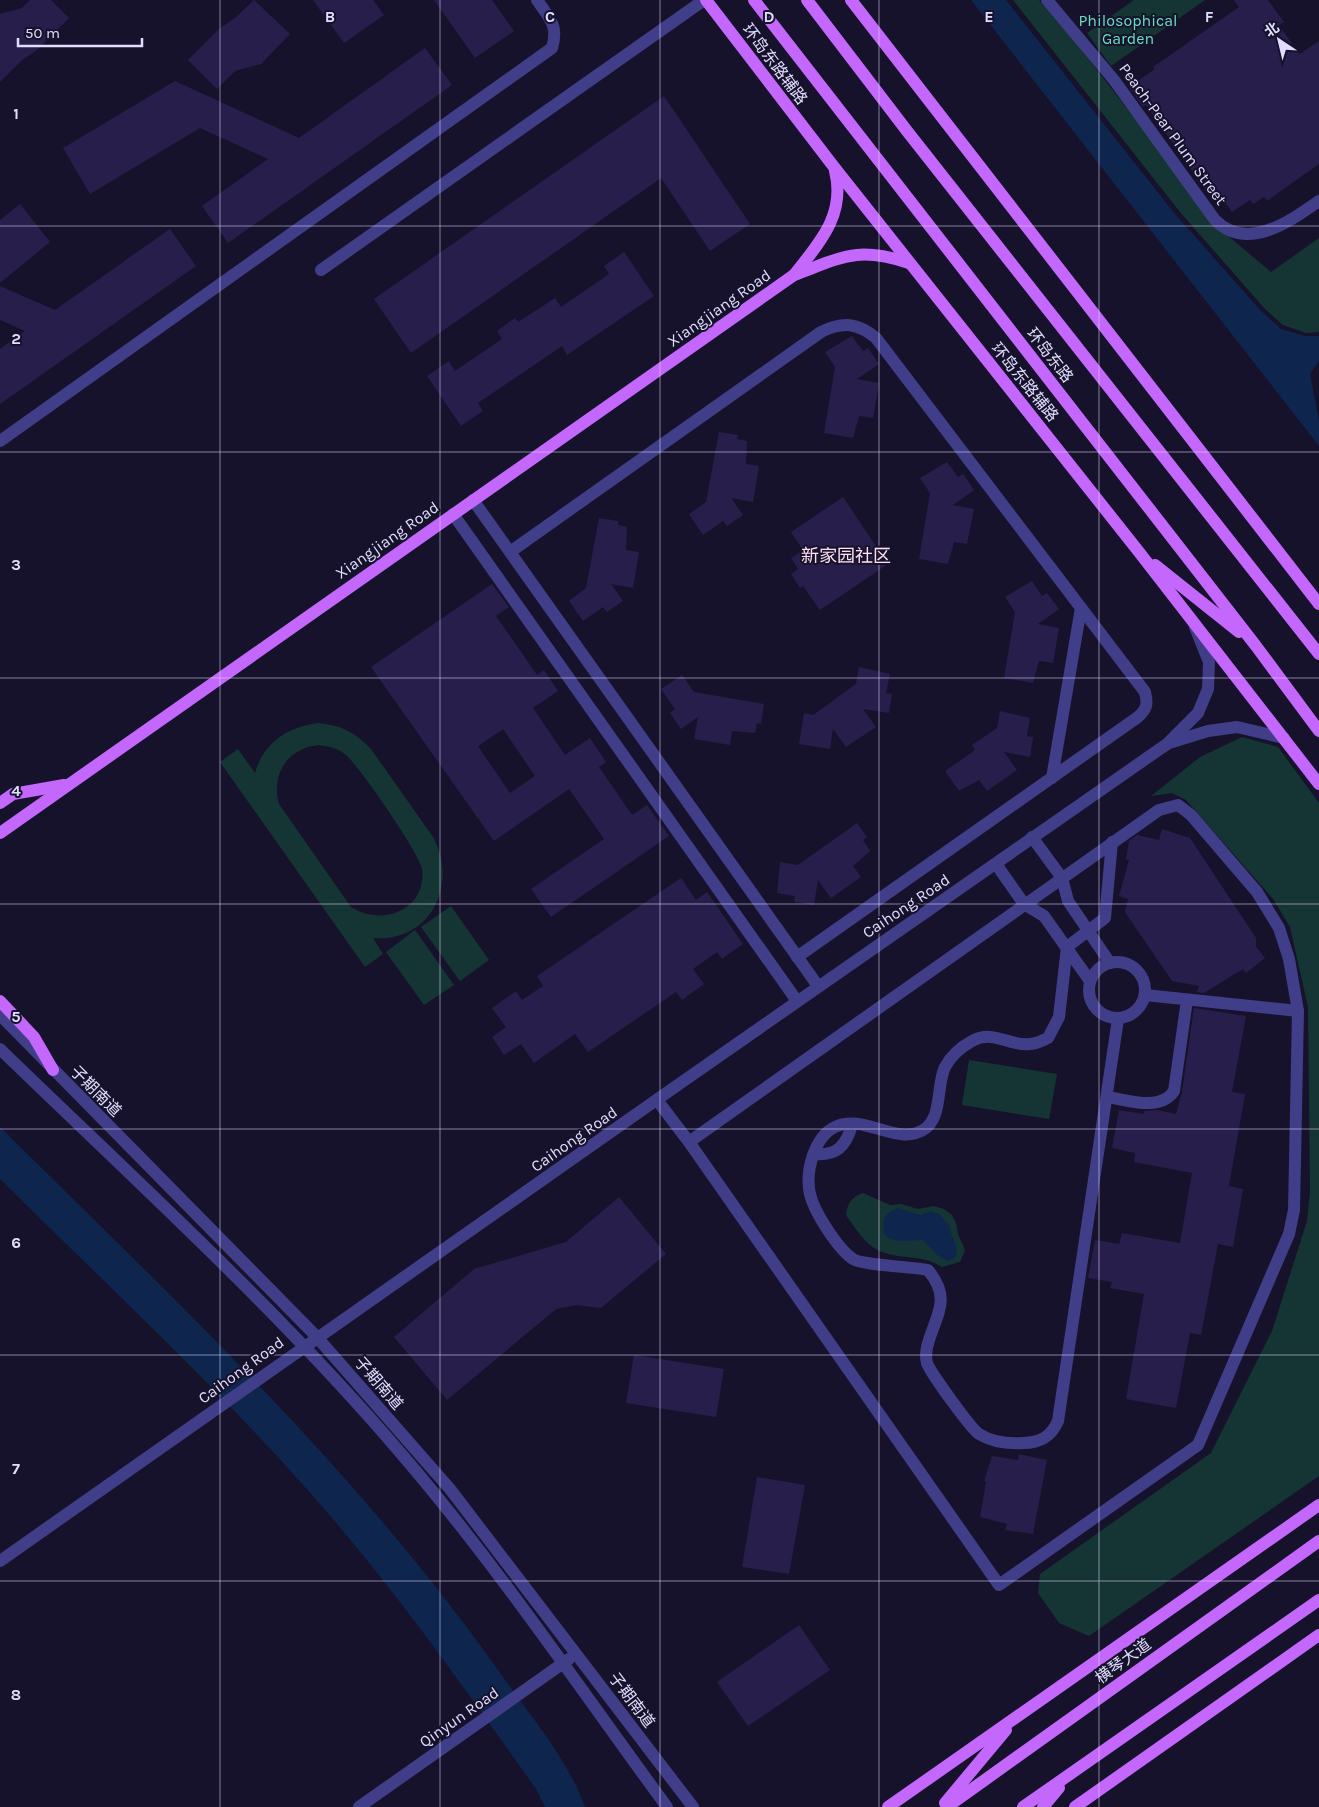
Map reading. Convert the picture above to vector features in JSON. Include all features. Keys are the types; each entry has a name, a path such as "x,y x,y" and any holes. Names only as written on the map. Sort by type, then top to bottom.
{"main road":[{"name":"环岛东路辅路","path":"705,0 1319,784"},
{"name":"环岛东路","path":"754,0 1256,646 1319,730"},
{"name":"环岛东路","path":"807,0 907,131 1319,654"},
{"path":"851,0 1319,604"},
{"path":"794,275 824,238 834,216 838,192 834,167"},
{"path":"794,275 837,259 861,253 886,255 910,263"},
{"name":"Xiangjiang Road","path":"0,833 794,275"},
{"path":"1139,552 1256,646"},
{"path":"0,803 13,794 69,784"},
{"path":"0,1002 34,1036 53,1070"},
{"path":"888,1807 1319,1505"},
{"name":"横琴大道","path":"947,1807 1319,1541"},
{"path":"1024,1807 1319,1600"},
{"path":"1076,1807 1319,1635"},
{"path":"941,1807 1020,1716"},
{"path":"1043,1807 1073,1773"}],"street":[{"path":"0,441 552,48 556,35 553,23 537,0"},
{"path":"321,270 705,0"},
{"name":"Peach-Pear Plum Street","path":"1047,0 1114,80 1215,220 1224,229 1238,234 1255,235 1286,223 1319,201"},
{"path":"510,552 822,332 835,325 850,324 864,328 876,338 1145,692 1148,701 1145,710 1138,717 797,958"},
{"path":"473,500 818,986"},
{"path":"453,514 797,1000"},
{"path":"1052,778 1081,608"},
{"path":"1167,744 1198,713 1208,689 1209,662 1193,623"},
{"path":"1167,744 1208,731 1236,727 1284,738"},
{"name":"Caihong Road","path":"0,1561 316,1336 1167,744"},
{"path":"657,1100 689,1142 999,1585 1198,1444 1289,1234 1294,1210 1298,1011 1288,959 1279,928 1257,892 1184,808 1178,804 1159,810 689,1142"},
{"path":"1032,837 1062,878 1068,901 1110,963"},
{"path":"1112,842 1105,918 1067,947 1059,1017 1048,1038 1030,1045 991,1036 973,1040 957,1051 944,1068 933,1118 925,1129 910,1136 852,1125 836,1127 820,1140 814,1154 809,1192 814,1206 840,1247 855,1261 928,1270 937,1281 942,1291 940,1306 927,1347 927,1362 978,1434 1004,1444 1035,1443 1053,1434 1058,1421 1118,1018"},
{"path":"996,864 1024,904 1044,916 1090,981"},
{"path":"1119,962 1136,970 1145,986 1145,995 1136,1012 1118,1018 1109,1018 1094,1007 1090,999 1090,981 1094,973 1110,963 1119,962"},
{"path":"1145,995 1298,1011"},
{"path":"1107,1096 1158,1104 1169,1098 1174,1091 1187,1000"},
{"name":"子期南道","path":"0,1015 316,1336 450,1488 693,1807"},
{"name":"子期南道","path":"0,1049 304,1345 405,1458 483,1557 667,1807"},
{"path":"814,1154 824,1155 836,1151 848,1141 852,1125"},
{"name":"Qinyun Road","path":"359,1807 577,1653"}],"green space":[{"path":"1013,0 1039,0 1073,39 1221,230 1271,272 1319,238 1319,332 1306,333 1283,325 1265,309 1180,212"},
{"name":"Philosophical Garden","path":"1134,0 1205,0 1111,66 1087,33"},
{"path":"318,723 347,730 365,743 433,837 440,855 443,874 440,891 434,907 424,921 410,931 393,937 373,938 383,954 365,967 220,762 238,749 255,773 264,753 271,745 287,732","holes":["318,745 340,751 353,762 388,810 419,860 422,869 422,883 417,895 410,904 400,911 388,915 376,915 363,913 351,907 279,804 277,783 284,765 298,752 307,747"]},
{"path":"1242,737 1278,747 1319,803 1319,1476 1089,1636 1059,1623 1038,1593 1040,1574 1211,1453 1272,1331 1307,1221 1310,1191 1308,1007 1290,927 1273,899 1186,800 1172,793 1151,796 1200,757"},
{"path":"451,906 489,960 460,981 421,927"},
{"path":"415,930 454,985 424,1005 386,952"},
{"path":"969,1060 1057,1074 1049,1119 962,1105"},
{"path":"863,1193 890,1205 901,1204 918,1209 934,1206 944,1209 952,1215 965,1250 960,1262 942,1267 927,1260 893,1255 873,1247 862,1237 846,1215 851,1201"}],"water":[{"path":"971,0 1006,0 1175,214 1261,311 1281,329 1305,336 1319,336 1319,361 1310,374 1319,421 1319,446"},
{"path":"0,1127 132,1256 261,1388 324,1455 384,1524 443,1596 546,1736 568,1771 585,1807 545,1807 536,1789 429,1640 313,1496 238,1414 160,1335 0,1179"},
{"path":"897,1208 921,1215 931,1211 939,1214 950,1226 957,1251 954,1259 948,1261 938,1256 923,1240 897,1241 884,1234 883,1225 885,1218"}],"building":[{"path":"30,0 51,0 69,18 37,50 22,60 0,82 0,14 22,8"},
{"path":"254,0 290,34 261,64 235,71 217,89 188,60 220,28 235,18"},
{"path":"313,0 373,0 384,15 344,43"},
{"path":"434,0 492,0 514,31 475,58"},
{"path":"1234,0 1268,0 1284,22 1279,25 1299,54 1319,41 1319,164 1267,201 1264,197 1253,204 1250,200 1232,212 1219,194 1212,199 1146,105 1143,107 1129,87 1155,69 1153,67 1239,7"},
{"path":"425,48 452,85 228,243 202,206 268,159 200,128 90,194 63,148 175,81 299,138"},
{"path":"664,96 750,224 710,251 661,178 411,353 374,299"},
{"path":"20,204 50,242 0,283 0,220"},
{"path":"170,229 196,266 0,404 0,349 25,331 0,320 0,286 55,310"},
{"path":"624,252 654,296 567,355 562,346 478,403 483,411 461,426 427,376 449,361 455,371 502,339 497,331 515,318 518,322 555,298 561,307 609,274 604,266"},
{"path":"852,336 863,351 868,348 879,364 857,379 879,383 873,418 859,416 853,438 824,433 835,367 825,352"},
{"path":"719,432 738,435 737,439 747,441 746,464 759,466 753,502 731,498 743,515 727,526 723,521 703,535 689,514 706,502"},
{"path":"947,462 958,477 963,474 974,490 953,505 974,509 967,544 954,542 948,564 919,559 930,493 920,478"},
{"path":"843,497 888,564 820,610 803,586 800,588 791,574 798,569 791,558 803,550 791,532"},
{"path":"599,518 618,521 618,525 627,527 626,550 639,552 633,588 611,584 623,601 607,612 603,607 583,621 569,601 586,588"},
{"path":"1032,581 1042,596 1047,593 1059,609 1038,624 1059,628 1053,663 1039,661 1033,683 1004,678 1015,612 1005,597"},
{"path":"492,584 509,607 496,616 537,675 544,670 558,691 533,708 565,755 590,738 606,762 599,767 632,815 647,805 669,836 551,917 531,889 604,839 569,789 494,841 371,667","holes":["503,729 535,776 510,793 478,746"]},
{"path":"859,667 890,674 886,693 892,694 889,713 863,709 876,727 846,747 833,729 830,749 799,744 804,713 813,715 856,684"},
{"path":"682,675 694,692 764,704 761,724 757,723 755,733 732,731 730,745 694,739 698,717 681,729 670,713 675,709 661,689"},
{"path":"1000,711 1030,718 1027,736 1033,737 1030,757 1004,752 1017,770 987,791 979,780 959,791 945,771 975,750 972,745 997,728"},
{"path":"857,823 867,837 863,840 870,851 853,866 861,877 831,898 818,880 814,905 794,902 795,896 777,893 780,862 798,865"},
{"path":"1162,829 1190,838 1256,938 1256,947 1265,958 1246,973 1243,969 1204,993 1197,992 1199,986 1172,981 1125,912 1128,899 1119,896 1129,860 1126,859 1129,841 1137,835 1159,840"},
{"path":"681,878 696,900 707,892 743,944 722,959 717,952 693,969 704,984 682,1000 676,992 588,1052 575,1034 534,1063 521,1044 504,1055 492,1037 506,1027 492,1008 516,991 522,1000 543,986 537,976"},
{"path":"1194,1008 1246,1016 1232,1092 1245,1094 1229,1186 1243,1189 1233,1247 1218,1244 1201,1335 1190,1333 1176,1408 1126,1399 1144,1294 1110,1288 1112,1282 1088,1278 1095,1240 1119,1244 1122,1233 1180,1243 1192,1173 1134,1162 1135,1153 1112,1148 1119,1110 1144,1114 1144,1111 1157,1110 1176,1114 1182,1092"},
{"path":"619,1197 666,1254 601,1308 577,1305 556,1309 447,1400 394,1337 474,1269 566,1242"},
{"path":"634,1355 724,1369 716,1417 626,1403"},
{"path":"1019,1454 1047,1460 1033,1534 1005,1530 1007,1524 980,1517 986,1482 984,1481 992,1456 1018,1460"},
{"path":"757,1477 805,1485 789,1574 742,1567"},
{"path":"799,1625 830,1670 748,1726 717,1682"}],"district":[{"name":"新家园社区","path":"846,556"}]}
